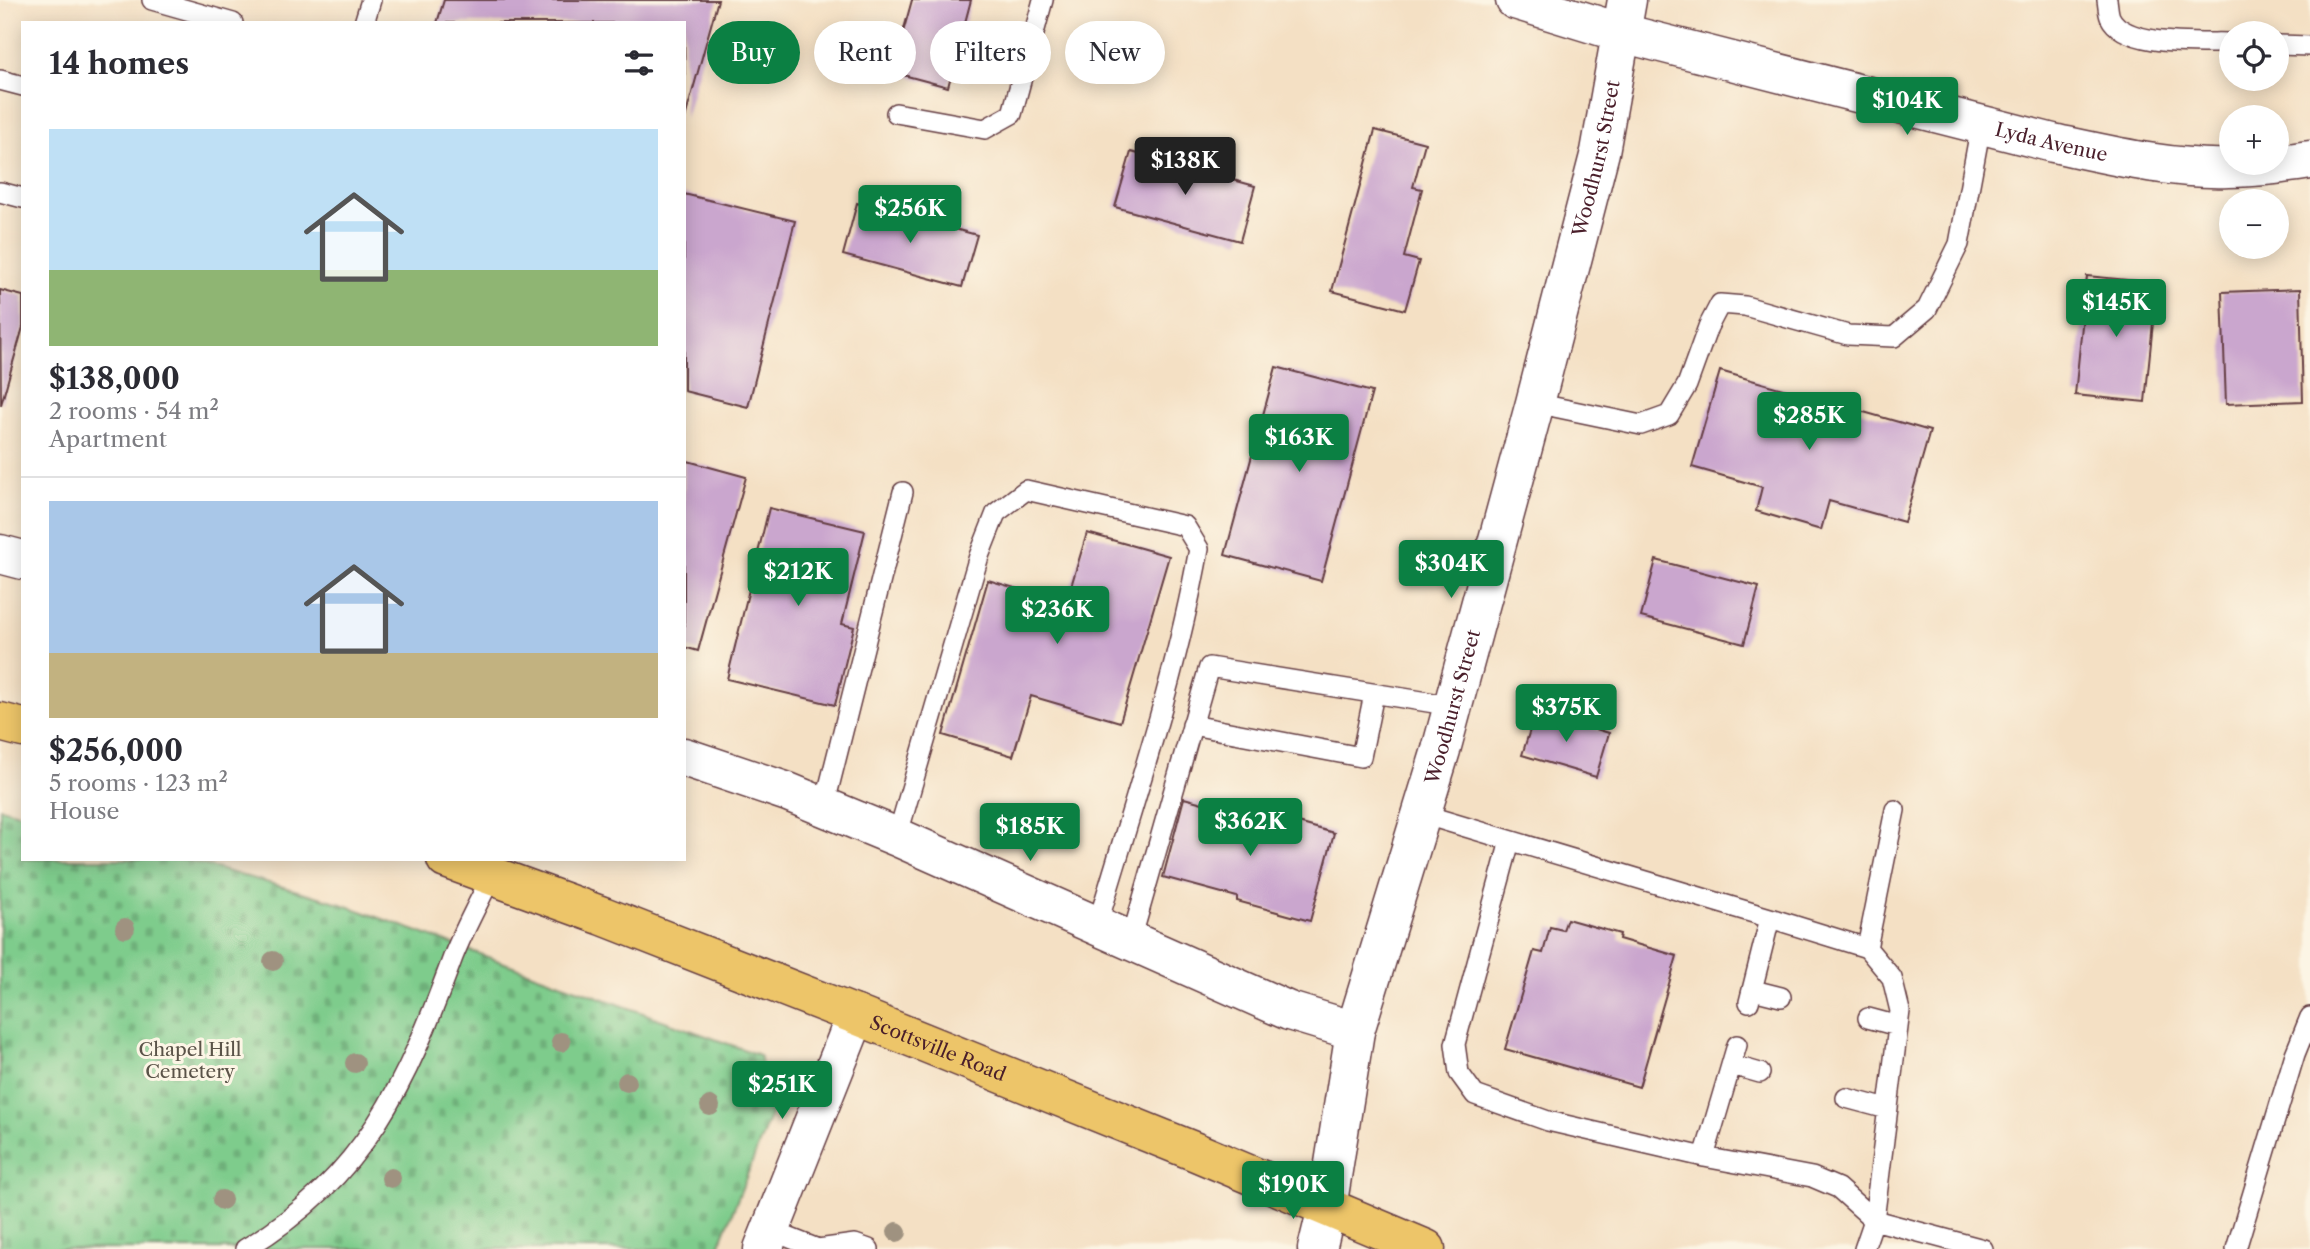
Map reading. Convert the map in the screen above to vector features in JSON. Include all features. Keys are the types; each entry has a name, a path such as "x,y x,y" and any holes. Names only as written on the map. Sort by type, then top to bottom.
{"main road":[{"path":"0,722 21,727"},
{"name":"Scottsville Road","path":"452,861 856,1016 1196,1152 1426,1249"}],"street":[{"name":"Lyda Avenue","path":"1514,0 1625,17 1981,125 2087,150 2168,164 2227,168 2271,166 2310,160"},
{"name":"Woodhurst Street","path":"1317,1249 1327,1208 1355,1031 1453,706 1535,402 1600,152 1625,17"},
{"path":"0,554 21,559"},
{"path":"686,758 824,807 1289,1011 1355,1031"},
{"path":"767,1240 856,1016"}],"lane":[{"path":"152,0 226,21"},
{"path":"365,21 371,0"},
{"path":"896,113 985,129 1012,114 1043,0"},
{"path":"2107,0 2110,17 2124,32 2158,40 2219,43"},
{"path":"2289,45 2310,46"},
{"path":"0,80 21,85"},
{"path":"1535,402 1641,425 1669,415 1687,384 1708,327 1720,304 1745,306 1848,335 1894,337 1927,309 1959,244 1981,125"},
{"path":"0,192 21,197"},
{"path":"897,837 979,556 996,513 1026,490 1185,526 1199,549 1194,578 1114,933"},
{"path":"824,807 903,492"},
{"path":"1114,933 1192,725 1209,667 1453,706"},
{"path":"1192,725 1361,757 1374,694"},
{"path":"1867,948 1895,810"},
{"path":"1422,814 1867,948 1892,978 1900,1011 1874,1220 1864,1249"},
{"path":"1510,841 1455,1044 1459,1073 1475,1095 1548,1121 1704,1157 1812,1177 1838,1188 1874,1220 1983,1249"},
{"path":"245,1249 277,1229 322,1192 367,1141 412,1061 458,946 492,875"},
{"path":"1770,918 1751,996 1781,997"},
{"path":"2236,1249 2295,1054 2310,1017"},
{"path":"1868,1018 1898,1026"},
{"path":"1704,1157 1737,1045"},
{"path":"1732,1065 1760,1073"},
{"path":"1846,1098 1887,1109"},
{"path":"767,1240 818,1249 855,1244 869,1249"}],"green space":[{"name":"Chapel Hill Cemetery","path":"0,808 21,813 21,861 190,861 333,901 759,1055 774,1106 718,1249 0,1249"}],"building":[{"path":"444,0 718,0 712,21 707,21 707,39 686,114 686,21 438,21"},
{"path":"912,0 971,0 965,21 930,21 930,82 916,78 916,21 906,21"},
{"path":"1375,130 1425,143 1413,187 1422,189 1404,257 1419,261 1405,310 1332,291"},
{"path":"1131,152 1255,186 1240,241 1115,207"},
{"path":"686,194 795,221 748,407 686,392"},
{"path":"857,203 977,235 962,287 843,255"},
{"path":"2087,276 2157,283 2145,402 2075,395"},
{"path":"2300,289 2303,401 2226,404 2222,292"},
{"path":"0,290 21,295 21,334 1,405"},
{"path":"1276,367 1372,392 1321,581 1225,555"},
{"path":"1720,371 1930,431 1904,522 1829,501 1821,530 1756,511 1762,487 1692,467"},
{"path":"686,461 746,477 698,651 686,648"},
{"path":"769,508 865,531 842,624 854,627 835,705 727,679"},
{"path":"1087,533 1169,556 1120,722 1031,696 1013,756 943,735 988,580 1066,603"},
{"path":"1656,560 1759,587 1744,644 1641,617"},
{"path":"1536,711 1609,733 1596,777 1522,755"},
{"path":"1184,798 1258,818 1259,812 1334,833 1310,921 1163,877"},
{"path":"1567,919 1620,934 1619,939 1677,956 1639,1087 1505,1049 1534,951 1543,953 1550,927 1563,930"}]}
